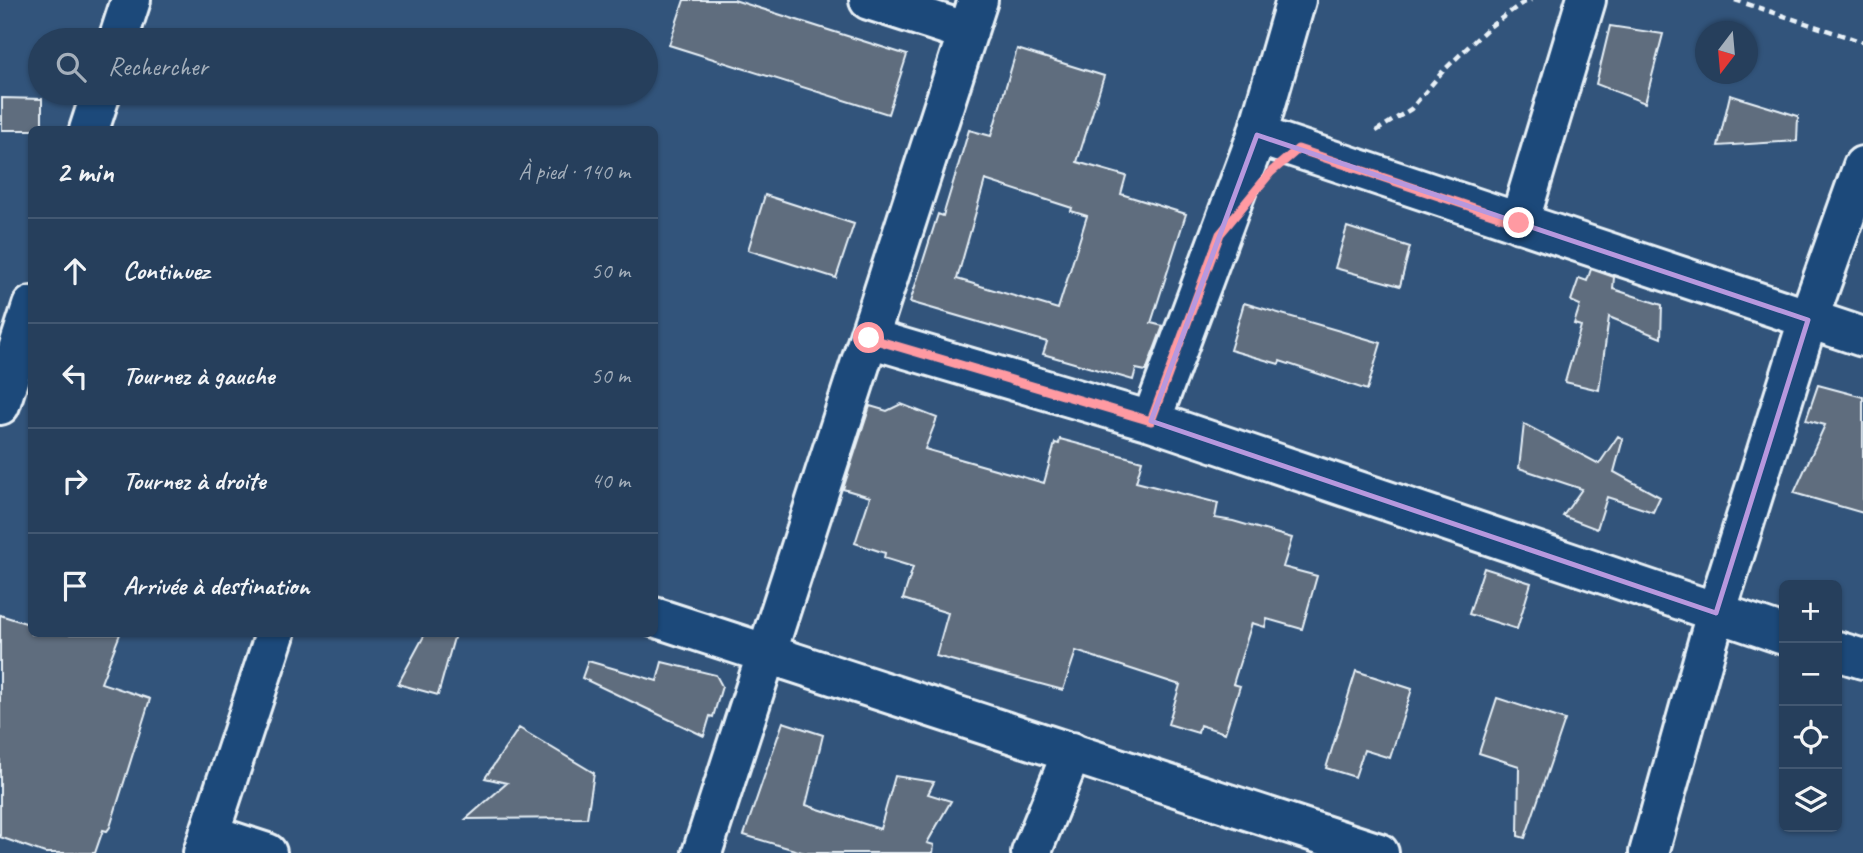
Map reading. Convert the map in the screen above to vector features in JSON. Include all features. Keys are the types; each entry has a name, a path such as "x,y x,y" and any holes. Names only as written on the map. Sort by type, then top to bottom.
{"street":[{"path":"122,28 131,0"},
{"path":"702,853 973,16 869,0"},
{"path":"1151,421 1257,135 1296,0"},
{"path":"1519,223 1586,0"},
{"path":"90,126 96,105"},
{"path":"1257,135 1863,337"},
{"path":"1649,853 1716,613 1808,320 1863,166"},
{"path":"28,318 0,404 28,413"},
{"path":"869,338 1151,421 1779,633"},
{"path":"658,618 1379,853"},
{"path":"267,853 206,844 274,637"},
{"path":"1842,653 1863,659"},
{"path":"1031,853 1072,752"}],"path":[{"path":"1365,135 1388,125 1411,109 1443,71 1488,28 1521,4 1531,0"},
{"path":"1735,0 1863,42"}],"highlighted area":[{"path":"1257,135 1808,320 1716,613 1151,421"}],"building":[{"path":"684,0 734,0 907,55 888,114 669,45"},
{"path":"1610,26 1663,34 1645,103 1596,84"},
{"path":"1017,49 1104,76 1077,162 1126,176 1121,194 1186,214 1151,323 1163,326 1146,371 1136,369 1133,380 1043,354 1047,342 910,302 938,214 943,216 969,130 991,136","holes":["985,180 1072,208 1071,211 1087,216 1058,309 957,279"]},
{"path":"1730,95 1798,116 1797,141 1718,146"},
{"path":"2,98 28,99 28,105 42,105 42,126 28,126 28,130 2,130"},
{"path":"765,195 854,224 836,278 748,250"},
{"path":"1347,227 1410,247 1400,286 1335,268"},
{"path":"1591,269 1614,277 1613,289 1662,305 1661,338 1609,317 1599,390 1565,382 1581,326 1574,324 1580,305 1571,301 1579,278 1587,281"},
{"path":"1244,303 1381,343 1367,390 1280,361 1279,364 1230,350"},
{"path":"1818,385 1863,397 1863,513 1794,493 1825,425 1806,420"},
{"path":"901,404 937,418 925,449 1044,483 1055,443 1059,444 1060,439 1142,461 1136,482 1218,503 1215,518 1292,538 1283,567 1317,576 1302,629 1267,619 1265,627 1252,623 1233,684 1240,686 1225,733 1200,725 1198,733 1168,724 1180,685 1076,651 1063,690 936,656 948,613 903,599 913,567 884,558 885,553 855,543 870,497 843,489 870,406 887,411"},
{"path":"1524,424 1599,464 1618,436 1623,439 1614,472 1660,497 1653,512 1607,497 1597,529 1563,516 1582,489 1519,468"},
{"path":"1484,568 1531,583 1517,629 1469,614"},
{"path":"0,615 28,624 28,637 119,637 101,683 150,699 110,827 107,831 103,830 95,853 45,853 0,837"},
{"path":"423,637 454,637 438,695 398,684"},
{"path":"588,661 657,681 662,662 716,675 722,686 704,736 582,678"},
{"path":"1356,671 1412,689 1390,758 1364,750 1355,777 1326,768"},
{"path":"1497,698 1565,720 1525,838 1518,836 1519,766 1479,753"},
{"path":"783,722 823,735 806,805 880,829 895,776 934,782 928,794 951,801 927,843 934,845 933,853 805,853 744,835"},
{"path":"519,728 594,773 587,818 466,819 507,783 485,778"}],"route":[{"path":"869,338 1151,421 1220,234 1271,172 1298,149 1519,223"}]}
